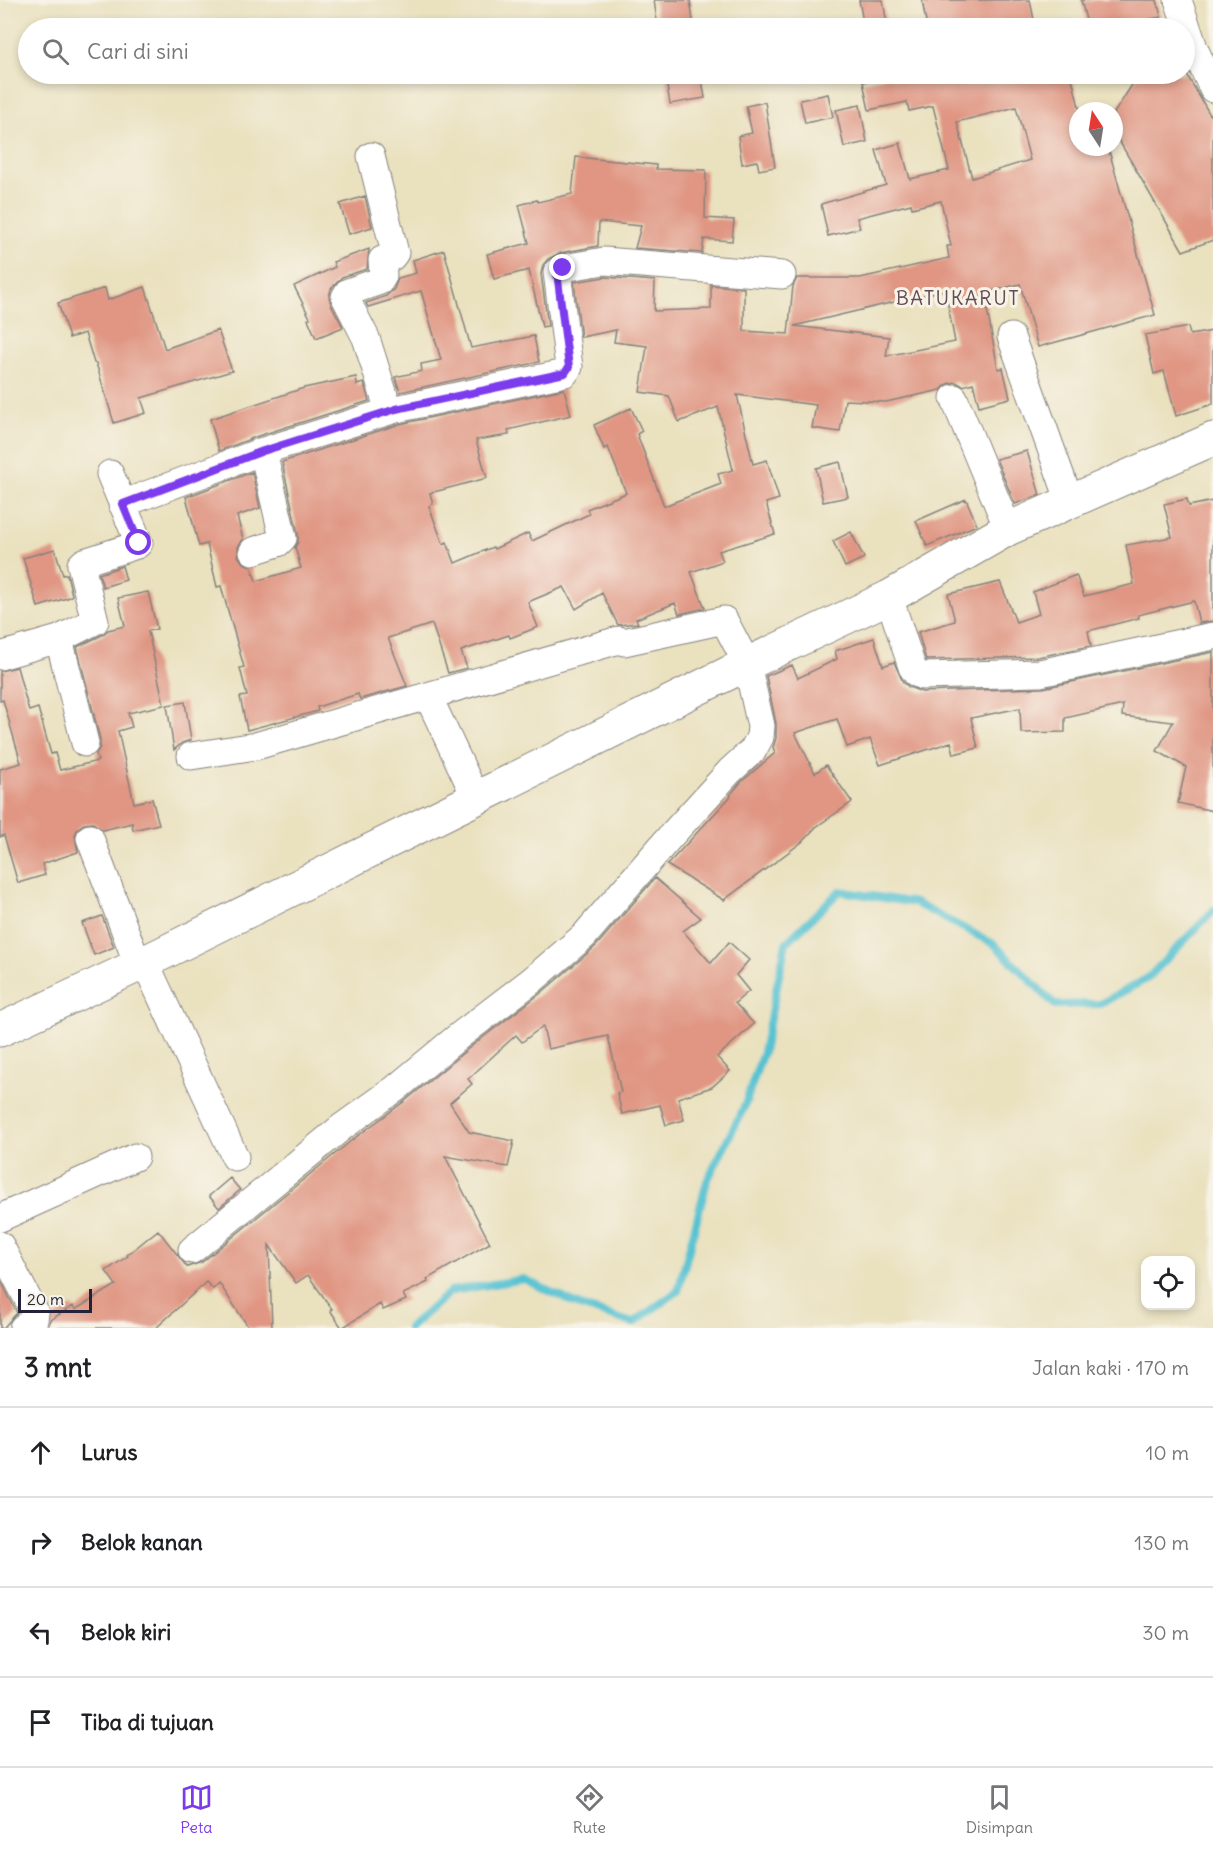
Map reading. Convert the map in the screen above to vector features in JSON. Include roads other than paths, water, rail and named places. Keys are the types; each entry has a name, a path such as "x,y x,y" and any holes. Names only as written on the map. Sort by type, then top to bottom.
{"street":[{"path":"1178,0 1182,18"},
{"path":"1195,59 1213,89"},
{"path":"371,156 395,253 392,257 382,260 383,276 380,281 348,292 345,297 366,338 389,411"},
{"path":"123,504 263,451 389,411 568,371 557,272 563,268 604,261 782,275"},
{"path":"1011,337 1070,502"},
{"path":"954,398 1008,529"},
{"path":"0,1030 141,963 747,664 889,597 1008,529 1213,439"},
{"path":"253,551 278,543 283,538 263,451"},
{"path":"0,656 59,639 95,621 81,565 139,543 110,474"},
{"path":"889,597 912,667 922,676 1040,673 1213,636"},
{"path":"191,756 256,746 619,640 624,642 724,620 747,664 761,726 760,737 753,750 715,788 584,936 395,1089 342,1127 192,1250"},
{"path":"59,639 85,743"},
{"path":"428,696 476,798"},
{"path":"90,838 141,963 235,1157"},
{"path":"0,1218 135,1157"},
{"path":"0,1245 35,1313 34,1320 23,1328"}],"waterway":[{"path":"409,1328 451,1291 524,1279 580,1306 633,1323 678,1291 707,1181 745,1105 763,1052 786,943 840,891 915,903 994,944 1055,1005 1100,1004 1148,978 1213,911"}],"district":[{"name":"BATUKARUT","path":"958,297"}]}
